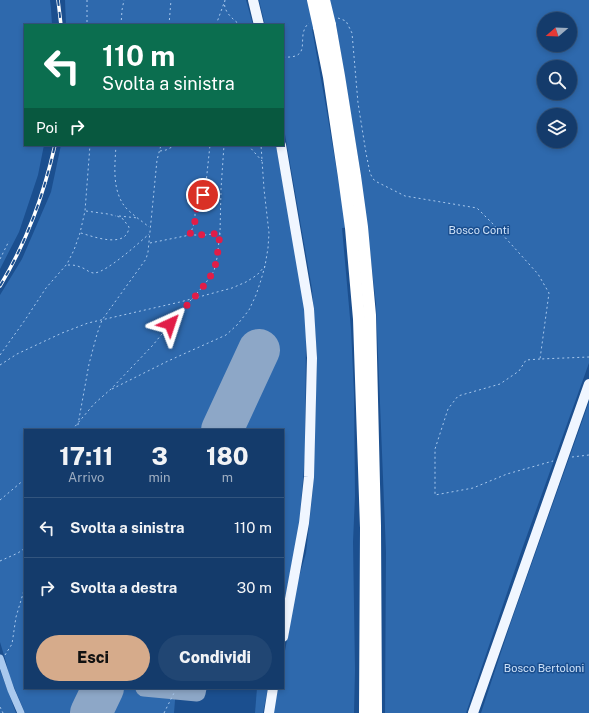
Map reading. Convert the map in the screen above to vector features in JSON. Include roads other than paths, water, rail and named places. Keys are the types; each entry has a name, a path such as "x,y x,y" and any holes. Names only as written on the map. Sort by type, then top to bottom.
{"highway":[{"path":"313,0 350,176 356,227 370,315 375,526 376,713"},
{"path":"319,25 324,0"},
{"path":"356,227 366,528 364,713"}],"main road":[{"path":"253,0 259,24"},
{"path":"281,146 309,309 312,358 309,477 304,523 284,632"},
{"path":"473,713 589,384"},
{"path":"269,713 273,689"}],"street":[{"path":"0,660 21,713"}],"railway":[{"path":"58,0 61,24"},
{"path":"0,286 10,269 33,218 45,183 55,146"}],"park label":[{"name":"Bosco Conti","path":"479,230"},
{"name":"Bosco Bertoloni","path":"544,668"}]}
